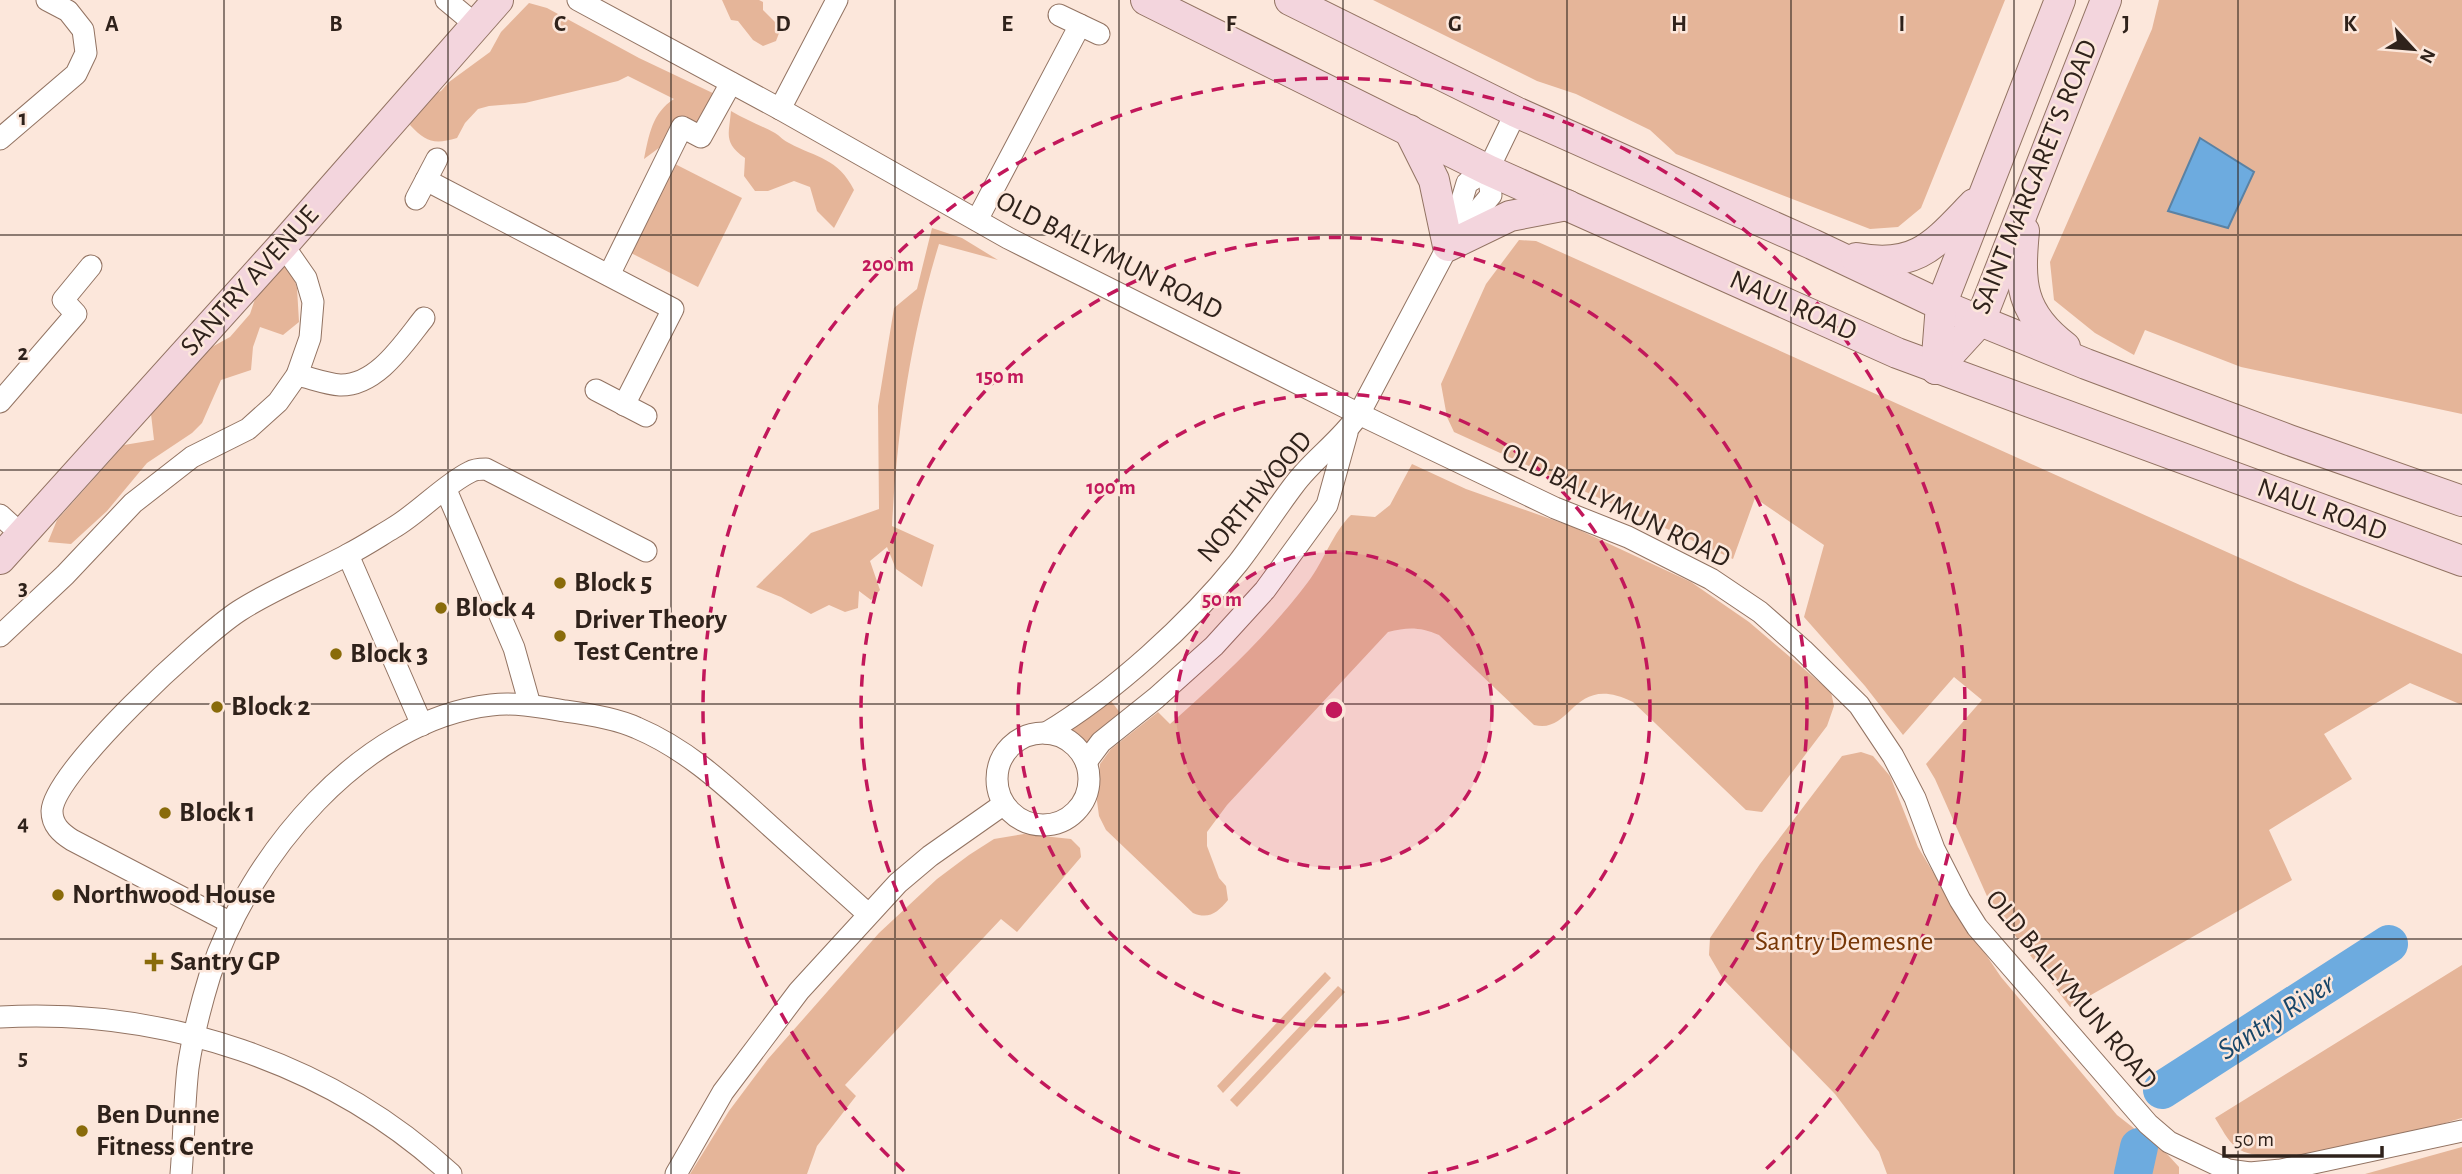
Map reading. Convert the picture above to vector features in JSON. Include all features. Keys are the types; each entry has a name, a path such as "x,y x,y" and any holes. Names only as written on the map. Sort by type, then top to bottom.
{"main road":[{"name":"SANTRY AVENUE","path":"0,559 11,525 283,245 498,0"},
{"name":"NAUL ROAD","path":"1146,0 1488,170 1936,369 2462,561"},
{"name":"NAUL ROAD","path":"1290,0 1516,112 1941,305 2289,440 2462,501"},
{"name":"SAINT MARGARET'S ROAD","path":"1936,369 1941,305 2060,0"},
{"name":"SAINT MARGARET'S ROAD","path":"1936,369 1980,321 2106,0"},
{"path":"1409,131 1434,180 1448,246 1510,216 1567,205"},
{"path":"1829,252 1882,263 1915,256 1938,241 1985,193"},
{"path":"2027,202 2021,264 2027,302 2036,321 2086,363"}],"street":[{"path":"0,139 76,74 86,52 83,30 68,10 47,0"},
{"path":"446,0 475,25"},
{"name":"OLD BALLYMUN ROAD","path":"578,0 780,109 976,220 1353,422 1628,537 1711,579 1760,612 1859,705 1893,756 1915,797 1934,849 1959,900 1977,927 2135,1111 2158,1134 2182,1149 2228,1170 2250,1173 2336,1160 2462,1131"},
{"path":"780,109 837,0"},
{"path":"976,220 1089,30 1059,15"},
{"path":"609,275 682,127 701,137 730,83"},
{"path":"1353,422 1448,246 1491,195 1488,170 1516,112"},
{"path":"437,159 421,190 609,275 673,309 624,405"},
{"path":"0,636 65,575 133,503 192,457 248,429 278,402 297,375 310,338 313,302 306,278 283,245"},
{"path":"0,402 76,314 63,300 91,266"},
{"path":"297,375 343,385 363,379 381,368 424,318"},
{"path":"596,390 646,416"},
{"name":"NORTHWOOD","path":"1046,733 1112,686 1186,621 1236,565 1296,482 1353,422"},
{"name":"NORTHWOOD","path":"1086,762 1101,742 1214,646 1265,590 1327,505 1353,422"},
{"path":"231,923 72,840 60,832 54,822 52,809 67,778 94,747 160,676 202,637 239,611 348,555 409,519 472,470 486,469 646,551"},
{"path":"446,490 514,648 530,705"},
{"path":"348,555 422,725"},
{"path":"181,1174 188,1067 210,975 231,923 256,880 300,818 338,778 387,743 458,711 493,704 530,705 589,714 635,727 671,745 711,772 868,914"},
{"path":"1046,733 1070,742 1086,762 1089,777 1087,791 1072,815 1058,823 1043,825 1028,823 1014,816 998,791 996,776 1007,749 1032,734 1046,733"},
{"path":"676,1174 723,1092 799,991 898,883 930,856 1004,804"},
{"path":"0,1017 59,1017 145,1025 263,1056 338,1094 400,1133 451,1174"}],"green space":[{"path":"722,0 763,2 763,10 781,28 776,41 763,46 753,40 738,21 731,20"},
{"path":"1373,0 2005,0 1921,208 1898,227 1870,229 1676,154 1650,130 1576,94 1537,81"},
{"path":"2159,0 2462,0 2462,414 2241,367 2145,330 2134,355 2095,333 2054,300 2050,262 2152,29"},
{"path":"529,3 547,8 639,58 719,96 702,123 681,122 667,142 644,159 656,118 674,99 628,76 618,81 525,103 478,109 465,123 457,138 436,141 421,135 410,125 420,100 441,91 490,52 501,32"},
{"path":"731,111 826,160 841,171 854,190 834,228 817,211 810,187 794,181 768,191 755,191 744,176 745,158 730,143"},
{"path":"675,164 742,198 698,287 631,253"},
{"path":"932,228 962,238 998,260 939,244 929,278 907,383 892,526 934,545 922,587 896,569 887,547 870,561 880,590 871,600 859,591 858,608 845,612 829,605 811,614 756,587 811,533 879,509 878,406 894,308 917,289"},
{"path":"1519,240 1536,241 2300,585 2462,654 2462,705 2410,683 2324,734 2352,779 2269,830 2292,880 2070,1007 1990,903 1926,764 1982,700 1954,677 1903,735 1865,686 1804,617 1824,545 1755,498 1733,559 1454,432 1447,417 1441,384 1486,284"},
{"path":"284,266 291,269 297,288 299,322 283,335 260,327 253,347 251,370 221,380 202,423 192,433 147,463 107,511 71,544 48,542 57,520 124,445 154,440 151,414 210,348 230,337 250,314 256,296"},
{"path":"1412,464 1466,489 1573,527 1691,582 1749,622 1831,692 1834,706 1827,726 1762,812 1746,810 1633,702 1613,695 1597,694 1585,699 1547,726 1534,725 1439,635 1414,629 1388,632 1227,805 1207,832 1207,846 1219,878 1226,886 1228,900 1213,914 1204,916 1193,913 1106,830 1099,816 1097,801 1100,764 1111,749 1158,712 1170,724 1225,673 1293,601 1314,574 1334,538 1351,515 1375,517 1390,505"},
{"path":"1111,701 1121,714 1086,743 1068,732"},
{"name":"Santry Demesne","path":"1861,752 1873,756 1890,776 1918,847 1953,906 2001,977 2117,1115 2168,1155 2179,1167 2179,1174 1887,1174 1879,1152 1835,1094 1723,979 1709,955 1710,938 1760,864 1842,756"},
{"path":"1024,834 1071,839 1080,848 1081,857 1017,932 1001,919 845,1085 856,1096 817,1146 807,1174 690,1174 729,1111 768,1059 879,933 937,879 969,855 994,839"},
{"path":"2462,965 2462,1118 2382,1140 2281,1156 2255,1155 2237,1148 2228,1138 2215,1118"},
{"path":"1325,972 1331,978 1223,1093 1217,1086"},
{"path":"1338,986 1345,992 1237,1107 1230,1100"},
{"path":"2462,1147 2462,1174 2365,1174"}],"water":[{"path":"2200,138 2254,172 2228,228 2168,211"}],"waterway":[{"name":"Santry River","path":"2162,1090 2389,944"},
{"name":"Santry River","path":"2133,1174 2139,1147"}],"place":[{"name":"Block 5","path":"560,583"},
{"name":"Block 4","path":"441,608"},
{"name":"Driver Theory Test Centre","path":"560,636"},
{"name":"Block 3","path":"336,654"},
{"name":"Block 2","path":"217,707"},
{"name":"Block 1","path":"165,813"},
{"name":"Northwood House","path":"58,895"},
{"name":"Santry GP","path":"154,962"},
{"name":"Ben Dunne Fitness Centre","path":"82,1131"}]}
